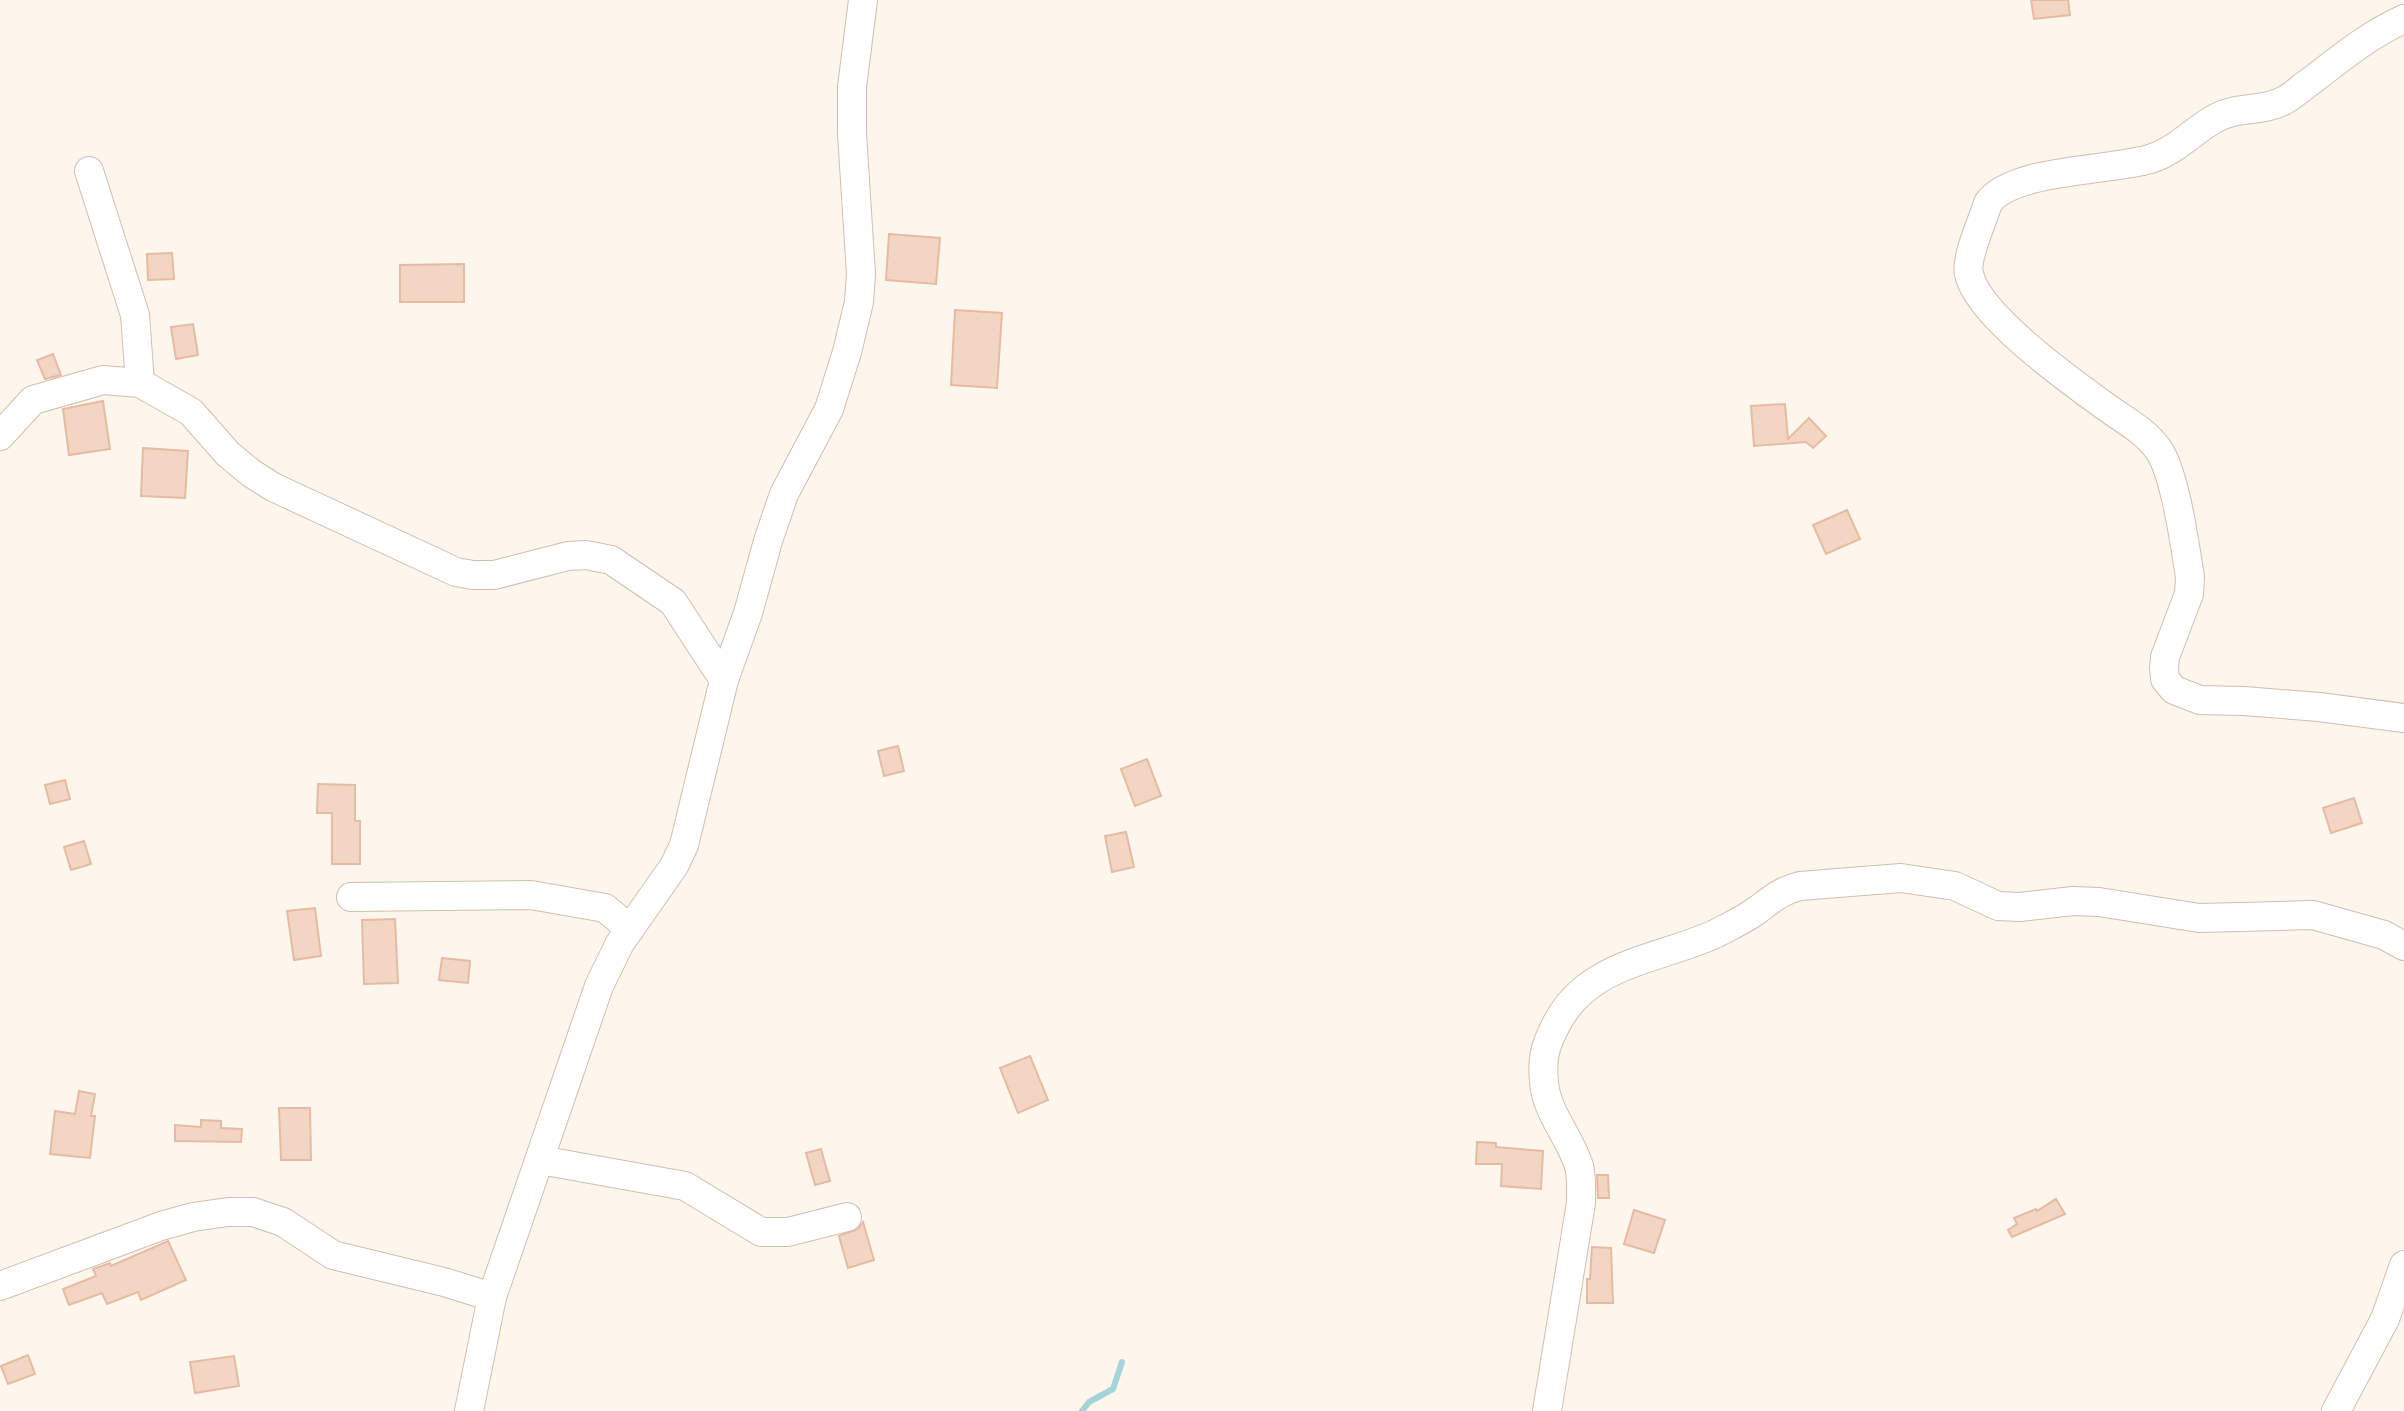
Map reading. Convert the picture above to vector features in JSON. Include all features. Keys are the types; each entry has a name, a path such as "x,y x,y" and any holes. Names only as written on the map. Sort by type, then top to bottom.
{"street":[{"path":"469,1411 492,1297 599,986 620,943 674,866 684,845 724,680 748,613 768,541 784,494 829,409 847,352 859,302 861,274 852,99 863,0"},
{"path":"2404,19 2379,30 2284,100 2260,109 2235,110 2218,117 2172,150 2155,158 2116,167 2034,178 2006,187 1989,203 1969,261 1968,273 1980,298 1994,316 2065,377 2145,435 2165,459 2190,577 2189,594 2165,657 2165,679 2174,690 2200,700 2319,707 2404,718"},
{"path":"89,171 135,315 140,383"},
{"path":"0,436 33,400 103,380 140,383 191,412 228,454 273,487 456,572 494,575 568,556 586,555 611,560 673,602 724,680"},
{"path":"1547,1411 1581,1203 1582,1182 1579,1165 1553,1112 1544,1085 1544,1051 1560,1014 1584,987 1619,967 1713,934 1751,914 1785,890 1800,886 1901,878 1955,886 1997,906 2020,907 2073,901 2099,902 2199,918 2313,915 2384,935 2404,946"},
{"path":"351,897 531,895 605,908 630,929"},
{"path":"540,1160 685,1186 761,1232 788,1231 847,1217"},
{"path":"0,1286 161,1226 193,1217 253,1212 283,1222 333,1255 444,1282 492,1297"},
{"path":"2336,1411 2385,1319 2404,1265"}],"building":[{"path":"2031,0 2068,0 2070,15 2034,19"},
{"path":"889,234 940,238 936,284 886,280"},
{"path":"172,253 174,279 148,280 147,254"},
{"path":"464,264 464,302 400,302 400,265"},
{"path":"955,310 1002,313 997,388 951,385"},
{"path":"193,324 198,355 176,359 171,327"},
{"path":"53,354 61,375 45,379 37,360"},
{"path":"103,401 110,449 69,455 63,409"},
{"path":"1785,404 1788,439 1809,418 1826,436 1813,448 1806,442 1754,446 1751,406"},
{"path":"143,448 188,451 185,498 141,496"},
{"path":"1847,510 1860,539 1826,554 1813,525"},
{"path":"898,746 904,771 884,776 878,751"},
{"path":"1147,759 1161,796 1135,806 1121,769"},
{"path":"65,780 70,799 50,804 45,785"},
{"path":"318,784 355,785 355,821 360,821 360,864 332,864 332,813 317,813"},
{"path":"2354,798 2362,823 2331,833 2323,808"},
{"path":"1126,832 1134,867 1112,872 1105,836"},
{"path":"84,841 91,864 71,870 64,847"},
{"path":"315,908 321,956 294,960 287,911"},
{"path":"395,919 398,983 364,984 362,920"},
{"path":"442,958 470,961 468,983 439,980"},
{"path":"1030,1056 1048,1100 1018,1113 1000,1068"},
{"path":"79,1091 95,1094 91,1116 95,1116 90,1158 50,1154 55,1111 75,1114"},
{"path":"279,1108 310,1108 311,1160 281,1160"},
{"path":"201,1120 221,1121 221,1128 242,1129 241,1142 175,1141 175,1125 201,1127"},
{"path":"1477,1142 1496,1143 1496,1147 1543,1151 1541,1189 1501,1186 1502,1164 1476,1164"},
{"path":"821,1149 830,1181 815,1185 806,1153"},
{"path":"1597,1175 1608,1175 1609,1198 1598,1198"},
{"path":"2056,1199 2065,1214 2012,1237 2008,1230 2017,1224 2014,1218 2036,1209 2037,1211"},
{"path":"1634,1210 1665,1220 1654,1253 1624,1244"},
{"path":"863,1222 874,1260 848,1268 839,1236 858,1229"},
{"path":"168,1241 186,1280 141,1300 138,1292 107,1304 102,1293 69,1305 63,1289 96,1276 93,1269 110,1263 111,1266"},
{"path":"1592,1247 1611,1248 1613,1303 1587,1303 1587,1279 1590,1279"},
{"path":"28,1355 35,1374 8,1384 1,1366"},
{"path":"234,1356 239,1386 195,1393 190,1362"}],"waterway":[{"path":"1082,1411 1089,1402 1113,1389 1122,1362"}]}
